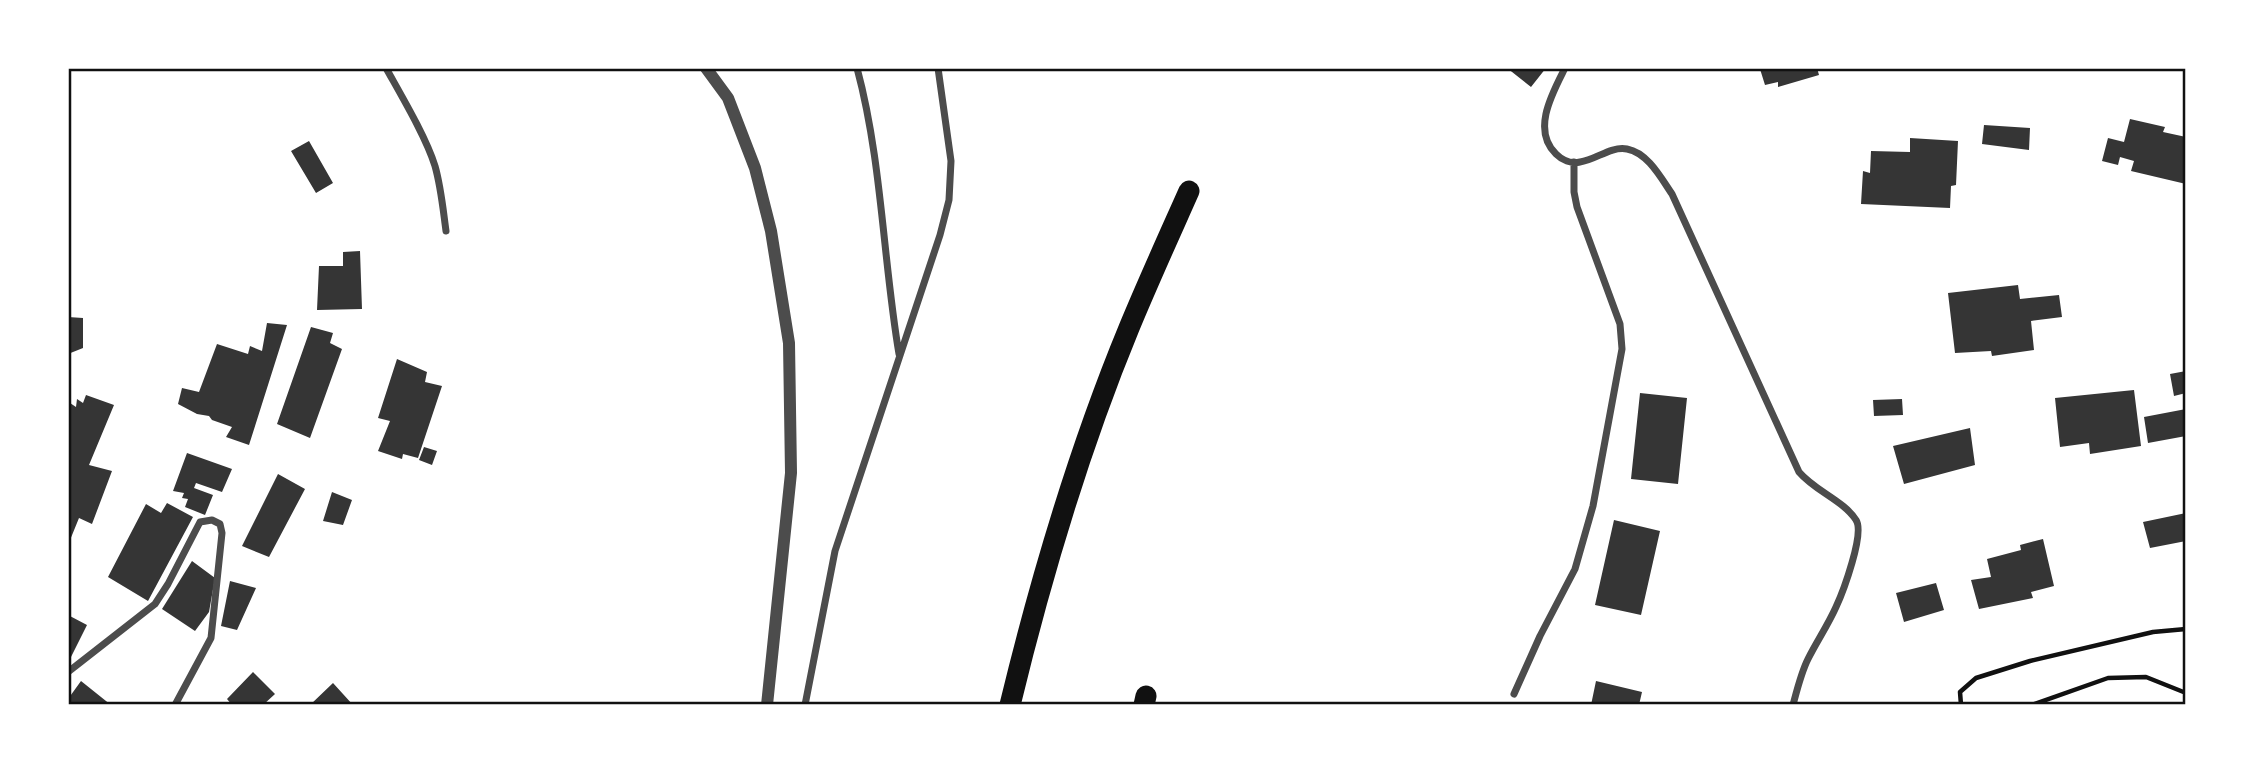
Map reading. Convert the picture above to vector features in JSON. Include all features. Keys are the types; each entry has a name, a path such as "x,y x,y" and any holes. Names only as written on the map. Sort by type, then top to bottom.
{"highway":[{"path":"1010,705 1028,632 1078,465 1129,329 1189,191"}],"street":[{"path":"386,68 434,163 441,190 446,231"},
{"path":"706,68 728,98 755,168 771,231 789,343 791,473 767,705"},
{"path":"857,68 873,147 889,296 900,355"},
{"path":"805,705 835,551 940,235 949,200 951,161 938,68"},
{"path":"1565,68 1545,117 1545,134 1553,152 1565,161 1580,162 1617,149 1629,149 1643,157 1656,171 1672,194 1800,472 1811,485 1857,520 1860,533 1837,605 1808,660 1793,705"},
{"path":"1514,694 1578,559 1593,506 1622,349 1620,324 1577,207 1574,162"},
{"path":"68,672 155,604 200,522 212,520 220,524 222,533 211,638 175,705"}],"path":[{"path":"1961,705 1960,692 1976,678 2110,642 2153,632 2186,629"},
{"path":"2032,705 2109,678 2146,677 2186,693"}],"building":[{"path":"1507,68 1546,68 1531,87"},
{"path":"1817,68 1819,75 1778,87 1778,82 1765,85 1760,69"},
{"path":"2130,119 2165,127 2163,132 2186,137 2186,184 2131,171 2134,161 2120,157 2118,165 2102,161 2108,138 2124,142"},
{"path":"1984,125 2030,128 2029,150 1982,144"},
{"path":"1910,138 1958,141 1956,185 1951,186 1950,208 1861,204 1863,171 1870,173 1871,151 1910,152"},
{"path":"309,141 333,183 316,193 291,151"},
{"path":"360,251 362,309 317,310 319,266 343,266 343,252"},
{"path":"2018,285 2020,299 2059,295 2062,317 2031,321 2034,350 1992,356 1991,351 1955,353 1948,293"},
{"path":"68,317 83,318 83,348 68,354"},
{"path":"267,323 287,325 249,445 226,437 232,427 178,404 182,388 199,392 217,344 248,354 250,346 262,351"},
{"path":"311,327 333,333 330,343 342,349 310,438 277,424"},
{"path":"397,359 427,372 425,382 442,386 418,458 403,454 402,459 378,451 390,421 378,418"},
{"path":"2186,371 2186,393 2174,396 2170,374"},
{"path":"2134,390 2141,446 2090,454 2089,443 2060,447 2055,398"},
{"path":"1640,393 1687,398 1678,484 1631,479"},
{"path":"86,395 114,405 89,465 112,471 92,524 79,518 68,545 68,407 70,403 76,407 77,399 83,403"},
{"path":"1902,399 1903,415 1874,416 1873,400"},
{"path":"2186,409 2186,436 2148,443 2144,417"},
{"path":"1970,428 1975,465 1904,484 1893,446"},
{"path":"424,447 437,451 432,465 419,460"},
{"path":"187,453 232,469 222,492 196,483 194,488 213,495 205,515 185,507 188,499 182,498 184,493 173,491"},
{"path":"278,474 305,489 269,557 242,546"},
{"path":"332,492 352,500 343,525 323,521"},
{"path":"167,503 193,517 148,601 108,577 146,504 161,513"},
{"path":"2186,513 2186,541 2150,548 2143,522"},
{"path":"1614,520 1660,531 1641,615 1595,605"},
{"path":"2043,539 2054,586 2031,592 2033,598 1979,609 1971,580 1991,577 1987,559 2021,550 2020,545"},
{"path":"192,561 215,578 209,612 195,631 162,609"},
{"path":"230,581 256,588 237,630 221,626"},
{"path":"1936,583 1944,610 1904,622 1896,593"},
{"path":"68,615 87,625 68,663"},
{"path":"253,672 275,694 263,705 232,705 227,699"},
{"path":"81,681 111,705 68,705 68,699"},
{"path":"1596,681 1642,692 1639,705 1591,705"},
{"path":"333,683 353,705 310,705"}]}
